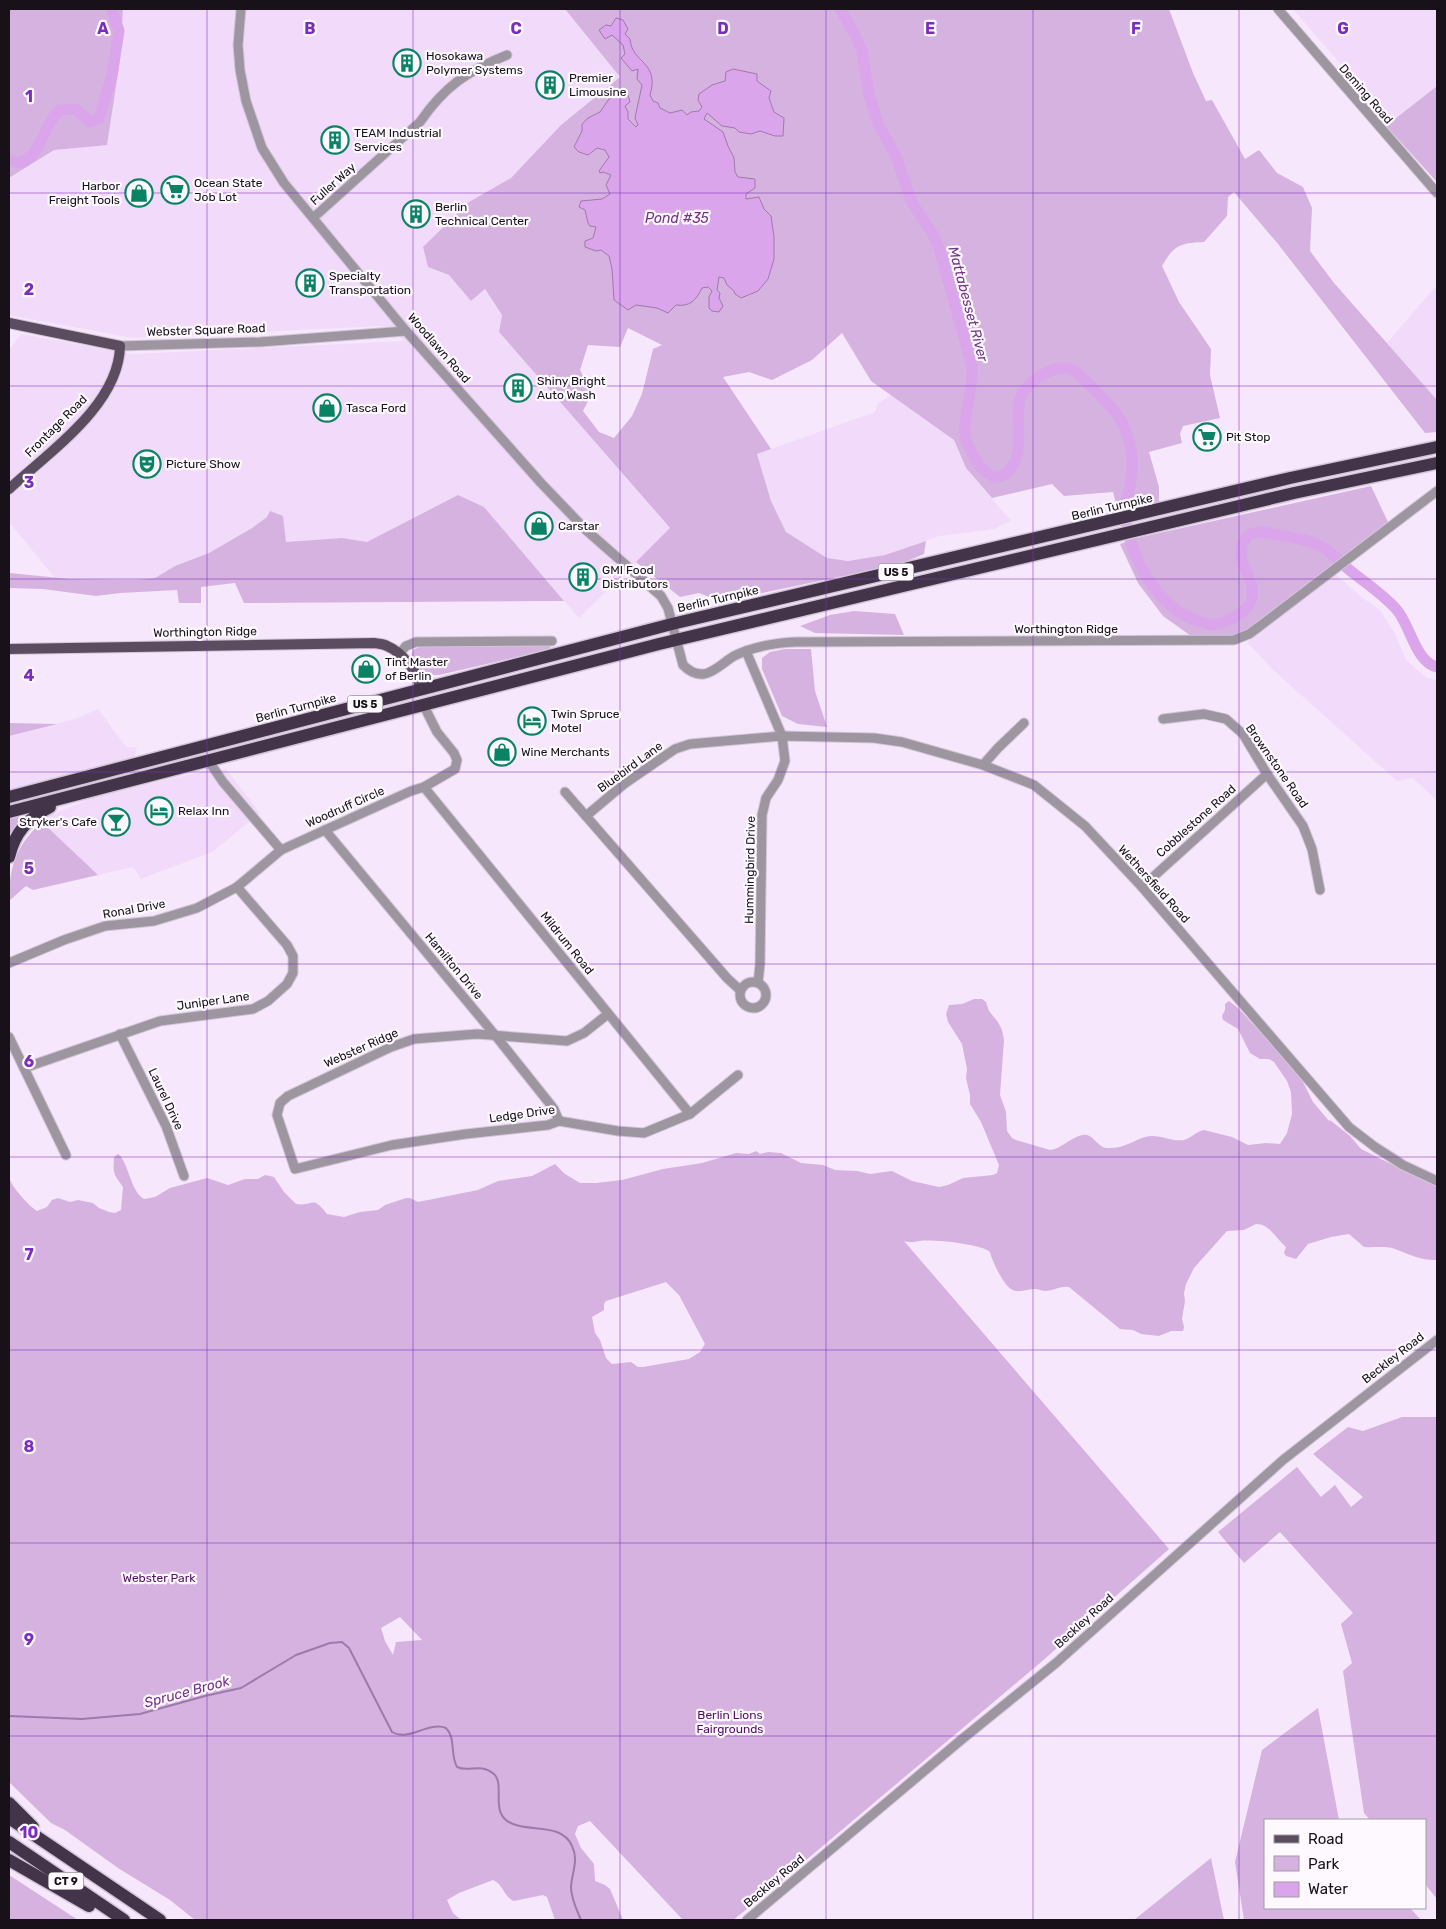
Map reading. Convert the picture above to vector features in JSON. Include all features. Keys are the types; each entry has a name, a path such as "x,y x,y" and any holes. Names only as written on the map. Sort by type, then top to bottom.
{"highway":[{"name":"Berlin Turnpike","path":"9,797 672,624 1290,478 1437,447"},
{"name":"US 5","path":"9,812 676,639 1304,491 1437,463"},
{"path":"9,857 14,839 23,825 62,798"},
{"path":"9,1803 56,1850"},
{"name":"CT 9","path":"9,1818 160,1920"},
{"name":"CT 9","path":"9,1842 124,1920"},
{"path":"9,1860 112,1920"}],"main road":[{"name":"Webster Square Road","path":"9,323 120,346"},
{"name":"Frontage Road","path":"9,489 94,408 106,391 116,369 120,346"},
{"name":"Worthington Ridge","path":"9,649 375,643 388,646 399,654 416,672 420,681 418,690 423,704"}],"street":[{"name":"Woodlawn Road","path":"240,9 238,45 240,70 246,101 253,127 262,148 284,183 406,331 563,508 661,596 668,608 676,639"},
{"name":"Deming Road","path":"1278,9 1437,194"},
{"name":"Fuller Way","path":"312,218 420,122 433,103 452,85 480,66 506,55"},
{"name":"Webster Square Road","path":"120,346 260,342 406,331"},
{"name":"Worthington Ridge","path":"676,639 683,665 694,674 708,673 746,651 778,643 836,640 1234,640 1249,634 1260,626 1437,491"},
{"path":"399,654 406,646 416,642 552,642"},
{"name":"Hummingbird Drive","path":"565,792 727,978 740,990 740,998 743,1004 750,1008 758,1008 764,1003 766,996 764,988 758,983 760,964 762,815 766,798 778,780 785,760 782,736 746,651"},
{"name":"Woodruff Circle","path":"281,850 411,791 424,787 456,769 457,760 454,753 437,732 423,704"},
{"name":"Brownstone Road","path":"1164,720 1204,714 1226,719 1242,734 1303,826 1312,849 1320,890"},
{"path":"983,765 1024,723"},
{"name":"Wethersfield Road","path":"782,736 827,736 892,740 983,765 1034,785 1085,826 1142,887 1349,1127 1403,1165 1437,1181"},
{"name":"Bluebird Lane","path":"586,816 624,784 675,750 690,744 782,736"},
{"path":"208,760 281,850"},
{"name":"Cobblestone Road","path":"1142,887 1267,774"},
{"name":"Mildrum Road","path":"424,787 690,1114"},
{"name":"Hamilton Drive","path":"325,830 496,1035 554,1109 559,1121"},
{"name":"Ronal Drive","path":"9,963 64,940 105,926 154,920 197,908 238,887 281,850"},
{"name":"Juniper Lane","path":"24,1068 160,1021 253,1009 268,1002 287,984 293,973 293,956 287,945 238,887"},
{"path":"740,990 748,983 758,983"},
{"name":"Webster Ridge","path":"295,1168 277,1115 280,1103 288,1096 391,1047 414,1039 476,1034 567,1041 584,1033 608,1014"},
{"name":"Laurel Drive","path":"120,1034 166,1126 184,1176"},
{"path":"9,1037 66,1155"},
{"name":"Ledge Drive","path":"295,1168 392,1145 466,1134 548,1125 559,1121 618,1131 644,1133 690,1114 738,1075"},
{"name":"Beckley Road","path":"747,1920 1056,1662 1283,1460 1437,1340"}],"shaded area":[{"path":"123,9 565,9 620,77 561,125 511,178 469,202 423,248 428,267 449,275 471,301 485,289 502,315 499,332 670,529 579,618 484,507 458,495 367,542 342,538 286,542 283,516 267,517 209,553 175,566 155,578 135,580 55,578 9,522 9,350 21,334 133,354 405,341 382,326 132,338 9,315 9,178 54,150 107,144 120,60"},
{"path":"1293,9 1437,9 1437,86 1391,122"},
{"path":"1437,285 1437,400 1387,343"},
{"path":"891,395 954,440 966,468 1011,521 994,529 939,536 885,555 848,561 827,558 786,532 771,501 757,454 875,412 878,403"},
{"path":"1335,574 1360,596 1380,610 1395,634 1406,660 1427,678 1437,680 1437,801 1413,778 1397,781 1271,668 1247,642"},
{"path":"98,709 126,747 137,748 134,758 9,793 9,736 75,719"},
{"path":"226,769 260,813 212,852 141,879 133,867 98,875 42,822 51,815 94,797 204,771"}],"green space":[{"path":"9,9 123,9 120,60 107,145 54,150 9,178"},
{"path":"565,9 1169,9 1193,73 1206,101 1212,100 1245,159 1259,150 1277,173 1303,187 1312,208 1310,251 1334,283 1437,400 1437,432 1425,433 1278,244 1234,192 1228,197 1227,216 1204,242 1183,244 1174,249 1162,266 1179,302 1211,349 1210,375 1220,418 1183,426 1180,434 1182,443 1149,452 1159,487 1159,506 1119,514 1113,492 1064,496 1052,484 992,498 966,468 954,440 871,381 842,333 812,360 772,380 749,372 723,377 771,449 757,454 771,501 786,532 827,558 848,561 885,555 926,541 924,554 900,564 734,599 732,595 721,601 699,593 680,597 636,562 670,528 499,332 502,315 485,289 471,301 449,275 428,267 423,247 469,202 511,178 561,125 620,77","holes":["628,328 662,345 653,349 642,394 632,416 614,438 599,432 583,411 592,393 580,370 588,345 620,347"]},
{"path":"1437,86 1437,182 1386,126"},
{"path":"1371,486 1388,522 1249,628 1230,637 1191,636 1163,616 1138,583 1120,544 1137,538"},
{"path":"458,495 484,507 564,601 244,603 235,583 201,587 201,603 179,603 177,590 96,596 43,589 9,588 9,573 70,579 135,580 155,578 175,566 209,553 252,528 267,517 270,511 283,516 286,542 342,538 367,542"},
{"path":"854,611 895,614 904,635 815,633 800,626 830,615"},
{"path":"549,644 551,649 439,675 425,673 416,665 411,657 413,650 421,646"},
{"path":"785,649 811,649 815,691 827,727 798,724 782,716 762,669 762,658 770,652"},
{"path":"9,723 57,724 9,736"},
{"path":"30,813 9,842 9,819"},
{"path":"42,822 98,875 33,890 26,886 9,901 10,878 20,848"},
{"path":"974,999 982,999 986,1002 989,1011 1002,1030 1004,1040 1000,1095 1006,1112 1007,1131 1016,1140 1050,1150 1058,1148 1078,1136 1086,1135 1101,1146 1113,1148 1150,1136 1184,1140 1204,1130 1232,1137 1248,1145 1280,1144 1287,1133 1292,1114 1291,1092 1287,1081 1274,1062 1269,1059 1260,1059 1250,1053 1238,1029 1223,1020 1225,1004 1229,1001 1238,1008 1299,1074 1313,1102 1329,1121 1350,1136 1361,1149 1437,1187 1437,1260 1419,1258 1392,1248 1364,1247 1349,1234 1308,1244 1296,1259 1286,1256 1284,1253 1286,1247 1265,1226 1256,1224 1244,1230 1227,1231 1194,1268 1186,1284 1182,1319 1183,1331 1171,1331 1159,1336 1120,1329 1069,1287 1046,1291 1011,1289 1001,1277 990,1252 985,1249 945,1241 904,1241 1169,1549 1040,1663 761,1898 733,1920 683,1920 590,1821 578,1826 575,1834 581,1848 594,1864 595,1881 610,1889 623,1920 555,1920 547,1897 543,1895 514,1901 493,1880 459,1893 447,1900 453,1913 461,1920 195,1920 170,1900 118,1868 65,1830 51,1823 9,1782 9,1164 10,1180 18,1192 37,1211 47,1207 52,1200 58,1198 70,1202 78,1200 93,1203 99,1208 115,1213 121,1210 123,1187 115,1176 114,1170 114,1157 118,1154 124,1162 135,1189 144,1199 155,1197 170,1188 207,1178 228,1185 245,1179 258,1179 265,1175 274,1177 284,1192 296,1204 315,1203 327,1214 344,1217 360,1212 378,1210 385,1205 406,1198 418,1202 478,1190 498,1181 532,1176 555,1164 565,1174 580,1183 596,1183 622,1180 663,1169 702,1163 736,1153 749,1154 756,1151 760,1154 768,1152 781,1153 801,1163 823,1165 835,1170 857,1171 870,1174 892,1171 912,1181 939,1187 963,1178 993,1175 997,1173 999,1165 981,1122 970,1104 966,1078 967,1069 962,1044 948,1022 946,1014 949,1005 962,1004","holes":["666,1282 679,1295 705,1344 700,1352 689,1359 643,1367 638,1367 631,1362 612,1364 606,1358 600,1340 595,1333 592,1317 604,1310 606,1301","400,1617 422,1640 396,1642 393,1655 385,1641 381,1628"]},
{"path":"1402,1417 1437,1417 1437,1899 1426,1885 1426,1819 1369,1819 1364,1813 1343,1671 1352,1663 1341,1624 1353,1613 1280,1532 1244,1563 1218,1532 1297,1467 1321,1497 1335,1485 1351,1507 1363,1497 1313,1454 1348,1427 1363,1431"},
{"path":"1318,1708 1339,1819 1264,1819 1264,1909 1411,1909 1421,1920 1244,1920 1235,1862 1262,1750"},
{"path":"1211,1858 1224,1920 1134,1920"},
{"path":"9,1875 78,1920 9,1920"}],"water":[{"name":"Pond #35","path":"616,18 623,20 628,29 625,34 630,39 635,54 649,69 652,84 650,95 660,108 670,113 682,110 687,115 691,112 699,111 702,107 698,100 699,94 712,85 725,81 726,72 733,69 757,74 757,81 771,91 769,98 774,112 784,118 783,136 775,136 760,131 751,134 739,132 735,128 722,126 707,113 704,119 723,132 734,158 735,172 738,177 755,179 755,188 746,194 746,199 759,197 764,209 771,216 774,237 774,259 768,279 758,291 741,298 727,285 724,278 719,277 717,290 720,293 719,298 723,306 719,312 712,311 709,308 709,297 712,291 708,287 702,288 689,304 676,305 668,313 657,308 636,305 628,310 614,300 612,269 609,256 601,250 596,251 585,247 585,241 593,238 596,227 590,226 588,223 585,210 579,207 581,201 602,199 610,194 606,185 611,175 603,172 600,173 599,171 609,157 605,150 597,148 588,155 579,152 574,147 582,131 582,124 588,118 600,112 609,99 624,93 628,95 630,102 625,106 628,112 628,119 636,127 638,125 635,118 642,85 637,79 638,69 632,71 621,58 625,54 623,45 612,35 605,39 599,30 606,25 611,26"}],"waterway":[{"name":"Mattabesset River","path":"9,160 18,163 26,160 33,154 49,123 60,110 75,109 90,122 99,118 112,75 119,31 112,9"},
{"name":"Mattabesset River","path":"840,9 862,51 869,95 878,124 895,154 912,203 938,245 972,366 965,434 971,452 984,470 991,475 999,477 1007,473 1014,463 1019,446 1019,404 1021,396 1029,385 1050,371 1065,368 1071,369 1118,415 1125,428 1132,452 1132,477 1125,509 1128,529 1140,565 1161,596 1175,609 1191,618 1208,624 1219,624 1236,616 1249,606 1252,597 1252,589 1241,554 1248,535 1262,532 1301,539 1325,548 1386,599 1402,617 1424,659 1437,667"},
{"name":"Spruce Brook","path":"9,1716 82,1719 140,1714 241,1688 296,1655 330,1643 342,1642 349,1648 392,1732 405,1735 432,1727 446,1728 451,1737 457,1767 461,1769 479,1768 489,1770 494,1774 499,1785 499,1807 505,1820 521,1826 554,1831 567,1839 572,1846 575,1856 571,1891 581,1920"}],"place":[{"name":"Hosokawa Polymer Systems","path":"407,63"},
{"name":"Premier Limousine","path":"550,85"},
{"name":"TEAM Industrial Services","path":"335,140"},
{"name":"Ocean State Job Lot","path":"175,190"},
{"name":"Harbor Freight Tools","path":"139,193"},
{"name":"Berlin Technical Center","path":"416,214"},
{"name":"Specialty Transportation","path":"310,283"},
{"name":"Shiny Bright Auto Wash","path":"518,388"},
{"name":"Tasca Ford","path":"327,408"},
{"name":"Pit Stop","path":"1207,437"},
{"name":"Picture Show","path":"147,464"},
{"name":"Carstar","path":"539,526"},
{"name":"GMI Food Distributors","path":"583,577"},
{"name":"Tint Master of Berlin","path":"366,669"},
{"name":"Twin Spruce Motel","path":"532,721"},
{"name":"Wine Merchants","path":"502,752"},
{"name":"Relax Inn","path":"159,811"},
{"name":"Stryker's Cafe","path":"116,822"}],"park label":[{"name":"Webster Park","path":"159,1578"},
{"name":"Berlin Lions Fairgrounds","path":"730,1722"}]}
